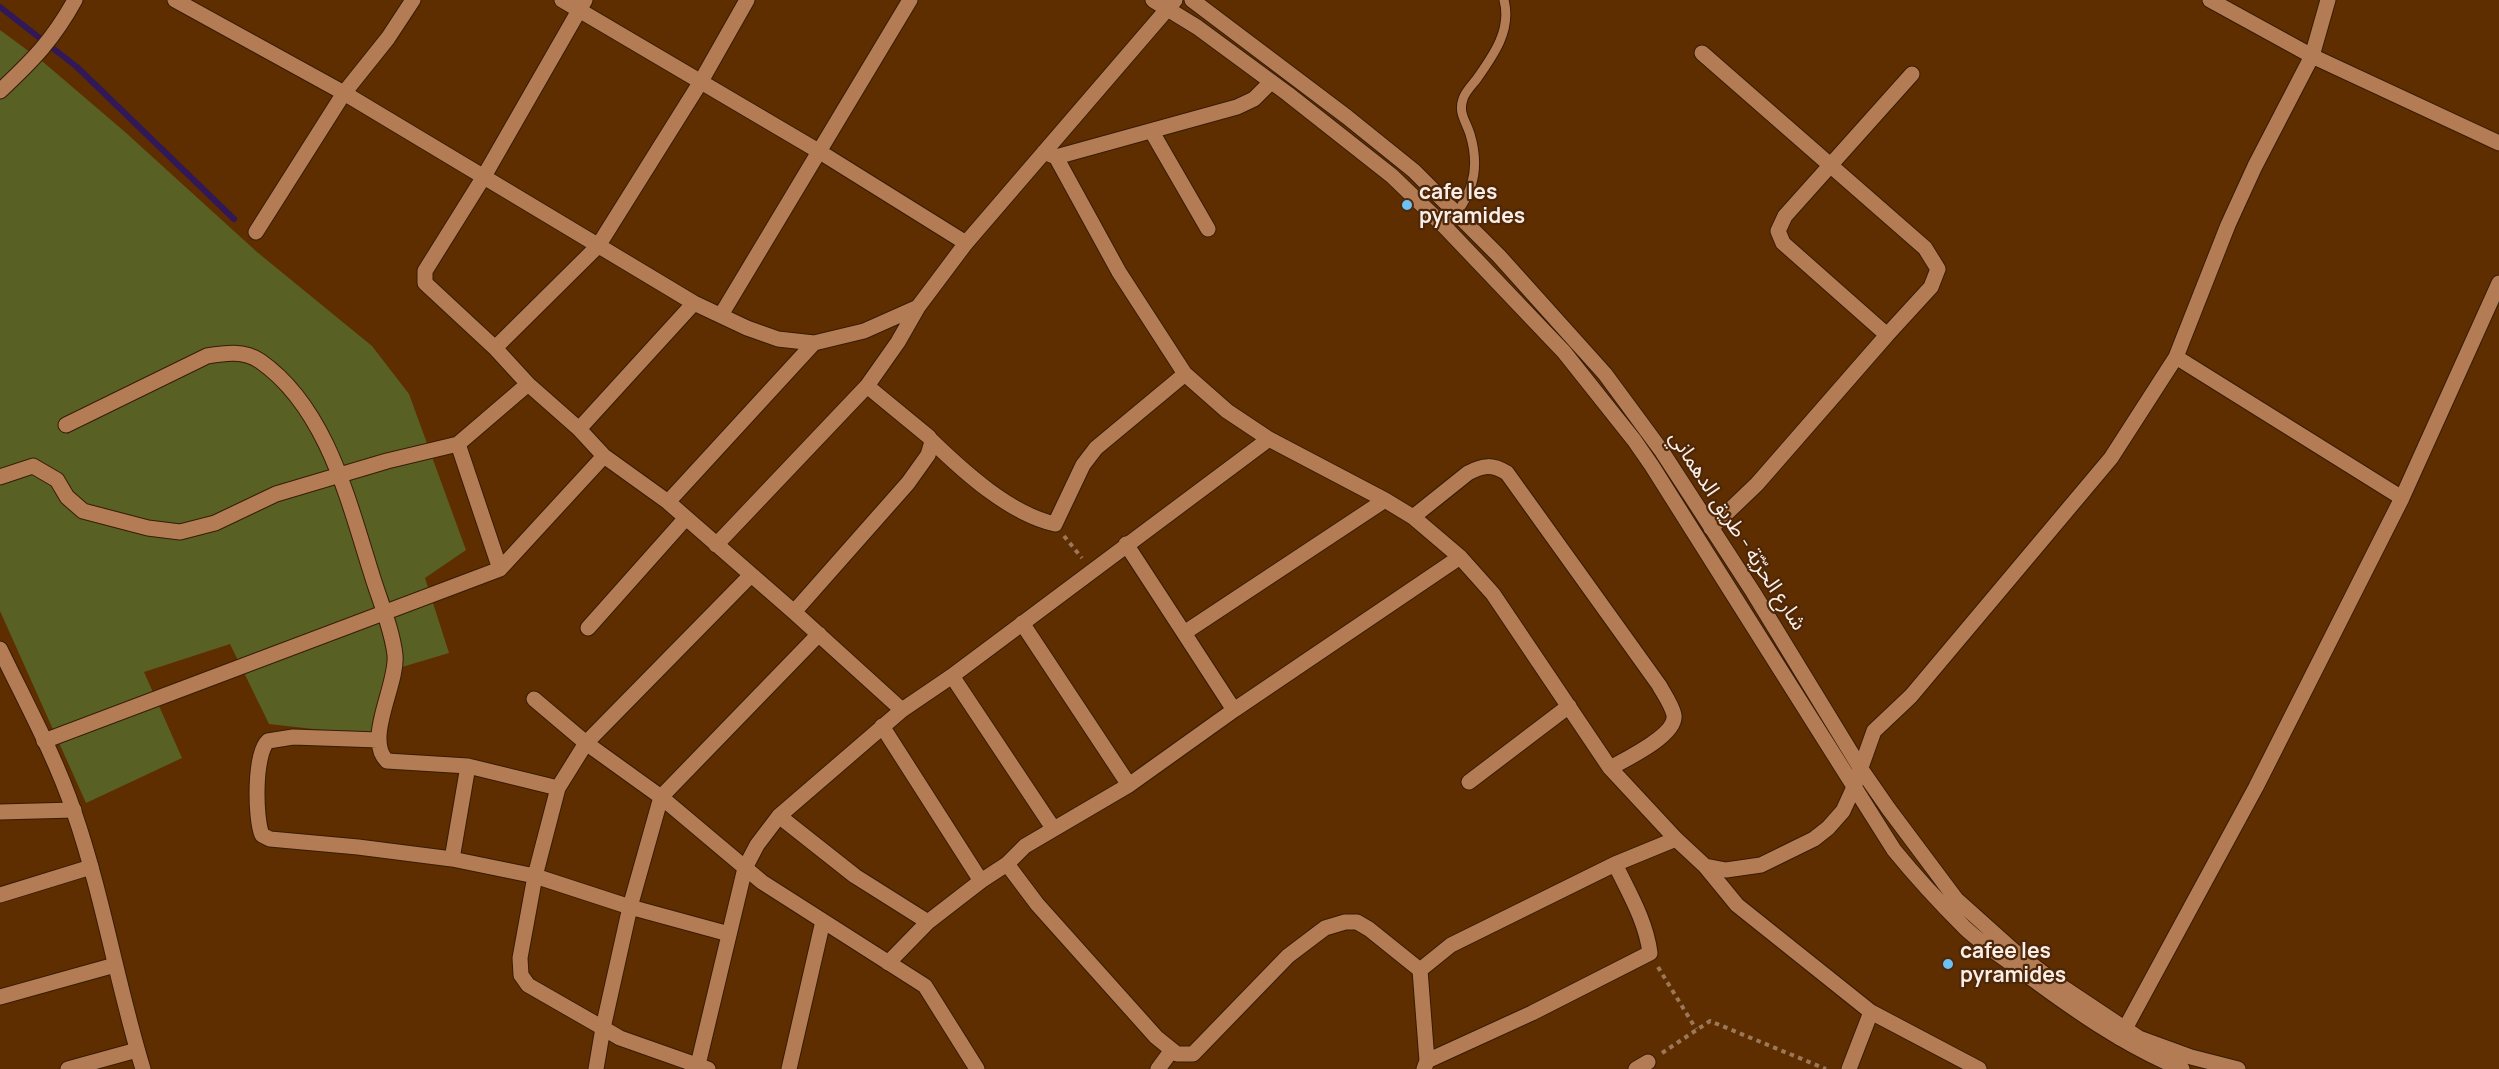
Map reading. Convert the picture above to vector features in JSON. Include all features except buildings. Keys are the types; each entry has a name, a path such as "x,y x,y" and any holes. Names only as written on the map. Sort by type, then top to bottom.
{"street":[{"path":"0,91 54,36 75,0"},
{"path":"176,0 344,93 693,303 747,328 778,339 814,343 864,331 918,307"},
{"path":"256,232 344,93 388,38 413,0"},
{"path":"562,0 582,5 700,83 820,152 966,243"},
{"path":"495,348 598,246 700,83 747,0"},
{"path":"721,315 910,0"},
{"name":"شارع الحرّيّة - طريق الدهماني","path":"1192,0 1355,123 1414,171 1499,256 1605,374 1650,434 1753,592 1861,769 1956,899 2014,951 2146,1053 2182,1069"},
{"path":"2210,0 2312,56 2499,144"},
{"path":"1706,866 1726,870 1761,865 1804,844 1828,828 1843,811 1874,731 1911,696 2111,458 2176,357 2228,225 2255,166 2312,56 2328,0"},
{"path":"716,545 867,386 898,342 918,307 935,288 966,243 1050,155 1164,3"},
{"name":"شارع الحرّيّة - طريق الدهماني","path":"1164,3 1392,176 1446,228 1564,352 1635,440 1894,850 1966,929 2049,992 2122,1033 2191,1057 2238,1069"},
{"path":"582,5 483,178 423,276 425,283 434,294 495,348 528,384 579,429 604,456 668,502 902,710"},
{"path":"1702,53 1925,248 1938,268 1931,288 1757,484 1711,528"},
{"path":"1887,335 1783,243 1778,231 1785,216 1912,74"},
{"path":"1050,155 1152,132 1237,108 1254,99 1271,82"},
{"path":"1152,132 1208,229"},
{"path":"1050,155 1119,272 1185,374 1227,411 1269,439 1386,500 1413,517 1460,557 1493,594 1610,768 1676,839 1706,866 1737,905 1871,1012 1979,1069"},
{"path":"2122,1033 2256,787 2402,498 2499,283"},
{"path":"579,429 693,303"},
{"path":"668,502 814,343"},
{"path":"66,425 207,356 231,352 259,360 302,400 340,476 383,613 395,657 379,740 382,756 387,761 468,766 558,788"},
{"path":"2176,357 2402,498"},
{"path":"867,386 931,440 969,477 1036,520 1055,524 1083,465 1096,448 1185,374"},
{"path":"0,477 33,466 57,480 67,497 83,511 147,528 180,532 215,523 276,494 458,444 528,384"},
{"path":"751,575 586,743 558,788 535,876 519,958 521,975 528,986 563,1003 620,1038 701,1068 745,868 758,844 779,816 902,710 952,676 1269,439"},
{"path":"794,612 908,483 928,455 931,440"},
{"path":"458,444 500,569"},
{"path":"44,741 500,569 604,456"},
{"path":"1413,517 1468,473 1478,468 1486,465 1498,467 1507,473 1659,685 1674,714 1674,723 1662,738 1610,768"},
{"path":"1184,633 1386,500"},
{"path":"588,628 685,519"},
{"path":"1126,544 1234,710"},
{"path":"888,963 928,922 981,880 1007,864 1025,846 1129,785 1234,710 1460,557"},
{"path":"1022,623 1129,785"},
{"path":"596,1069 630,907 661,797 819,634"},
{"path":"2,658 44,741 74,810 92,867 143,1069"},
{"path":"952,676 1053,828"},
{"path":"534,699 586,743 661,797 762,882 925,986 977,1069"},
{"path":"1469,782 1569,706"},
{"path":"882,726 981,880"},
{"path":"379,740 293,737 268,741 262,749 257,802 258,824 262,835 270,839 358,847 452,860 535,876 630,907 729,934"},
{"path":"452,860 468,766"},
{"path":"0,812 74,810"},
{"path":"779,816 855,876 928,922"},
{"path":"1420,970 1451,945 1615,864 1676,839"},
{"path":"1007,864 1037,904 1155,1037 1177,1054 1193,1054 1288,956 1325,928 1345,922 1357,922 1420,970 1426,1065 1650,953 1644,923 1615,864"},
{"path":"0,895 92,867"},
{"path":"789,1069 823,921"},
{"path":"0,997 115,965"},
{"path":"1849,1069 1871,1012"},
{"path":"68,1069 137,1050"},
{"path":"1158,1069 1172,1050"}],"lane":[{"path":"1446,228 1470,193 1476,165 1470,134 1460,112 1463,97 1501,41 1507,12 1504,0"}],"path":[{"path":"1055,524 1092,570"},
{"path":"1650,953 1696,1029"},
{"path":"1642,1065 1710,1021 1826,1069"}],"green space":[{"path":"0,30 42,61 125,132 257,252 372,346 409,394 466,550 425,578 449,653 402,667 375,736 269,724 230,644 144,672 182,758 86,803 0,611"}],"waterway":[{"path":"0,7 77,67 234,219"}],"place":[{"name":"cafe les pyramides","path":"1407,205"},
{"name":"cafee les pyramides","path":"1948,964"}]}
